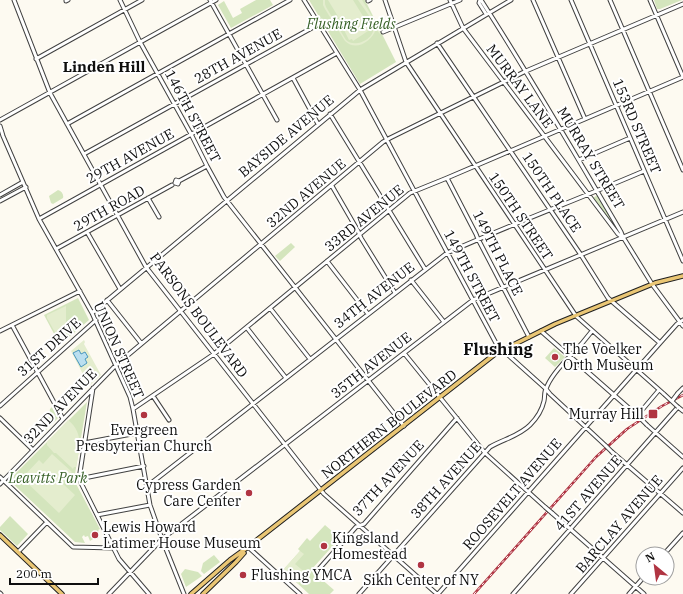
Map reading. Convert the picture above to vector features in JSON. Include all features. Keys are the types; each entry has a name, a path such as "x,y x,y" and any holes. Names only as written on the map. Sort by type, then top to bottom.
{"main road":[{"name":"NORTHERN BOULEVARD","path":"191,594 230,560 248,548 495,354 541,331 611,301 652,284 683,276"},
{"path":"0,535 62,594"},
{"name":"NORTHERN BOULEVARD","path":"203,594 236,562 248,548"}],"street":[{"name":"PARSONS BOULEVARD","path":"14,0 50,93 146,267 321,490 359,526 438,594"},
{"name":"146TH STREET","path":"120,0 140,42 226,200 404,426"},
{"path":"36,59 142,0"},
{"path":"0,120 211,1 216,0"},
{"path":"67,124 290,0"},
{"name":"149TH STREET","path":"304,0 360,90 497,345 612,452 683,513"},
{"name":"150TH STREET","path":"385,0 406,62 474,166 576,316 683,411"},
{"path":"383,32 451,2 460,0"},
{"name":"MURRAY STREET","path":"480,0 479,3 526,71 652,284 682,321 683,326"},
{"name":"BAYSIDE AVENUE","path":"92,313 360,90 511,0"},
{"path":"533,0 584,119"},
{"name":"153RD STREET","path":"571,0 683,262"},
{"path":"610,0 683,170"},
{"path":"650,0 683,77"},
{"path":"211,1 277,120"},
{"name":"MURRAY LANE","path":"451,2 462,28 618,234 623,237"},
{"name":"32ND AVENUE","path":"0,484 116,365 387,140 502,82 683,4"},
{"name":"28TH AVENUE","path":"84,154 319,24"},
{"name":"150TH PLACE","path":"437,44 581,254 608,298 660,343"},
{"name":"29TH AVENUE","path":"39,219 337,53"},
{"name":"33RD AVENUE","path":"133,409 214,354 410,193 683,77"},
{"path":"293,78 318,124"},
{"path":"330,114 388,211 425,269"},
{"name":"UNION STREET","path":"0,126 39,219 96,320 130,397 150,504 184,594"},
{"path":"579,160 630,138"},
{"path":"179,181 207,166"},
{"name":"34TH AVENUE","path":"146,485 150,484 447,253 644,171"},
{"name":"149TH PLACE","path":"447,178 529,337"},
{"path":"0,195 23,182"},
{"name":"29TH ROAD","path":"56,250 172,185"},
{"path":"332,186 361,238 395,293"},
{"path":"0,201 26,187"},
{"path":"148,198 159,217"},
{"name":"35TH AVENUE","path":"109,594 162,539 472,300 683,212"},
{"path":"87,232 120,289"},
{"path":"327,261 368,314"},
{"path":"411,280 444,322"},
{"path":"0,331 80,291"},
{"path":"107,300 141,343"},
{"path":"270,308 310,359"},
{"name":"31ST DRIVE","path":"0,406 96,320"},
{"name":"ROOSEVELT AVENUE","path":"438,594 660,343 677,324 682,321"},
{"path":"12,326 63,419"},
{"path":"247,328 286,378"},
{"path":"541,331 683,457"},
{"name":"38TH AVENUE","path":"359,594 490,448 501,441 521,433 531,424 541,409 544,402 546,389 558,369 592,331"},
{"path":"404,353 485,453 644,594"},
{"path":"93,388 79,479 119,559 147,593"},
{"path":"672,401 683,388"},
{"path":"638,416 659,390"},
{"path":"153,396 168,420"},
{"name":"41ST AVENUE","path":"513,594 678,407"},
{"path":"0,418 33,450"},
{"name":"37TH AVENUE","path":"318,570 356,527 364,524 457,418"},
{"path":"84,443 137,433"},
{"path":"79,479 144,466"},
{"name":"BARCLAY AVENUE","path":"571,594 683,468"},
{"path":"0,477 73,547 114,548"},
{"path":"97,515 150,504"},
{"path":"18,552 47,522"},
{"path":"671,546 683,533"},
{"path":"248,548 300,594"},
{"path":"629,594 636,587"}],"green space":[{"path":"256,0 270,0 273,5 231,28 218,5 224,1 233,18 242,13 240,9"},
{"name":"Flushing Fields","path":"309,0 365,0 396,62 360,84"},
{"path":"323,0 325,0 326,7 346,40 360,43 369,38 372,34 373,25 371,19 358,0 362,0 382,33 380,34 376,29 371,37 363,44 349,44 345,41 325,9"},
{"path":"328,0 353,0 371,29 353,41 352,39 349,40 341,24 342,23"},
{"path":"654,0 682,0 657,9"},
{"path":"58,190 61,191 63,198 53,204 51,203 49,196"},
{"path":"598,196 619,233 593,198"},
{"path":"291,243 295,247 280,261 275,256"},
{"path":"78,298 89,320 60,345 44,315"},
{"path":"66,306 66,322 57,336 47,318 47,315"},
{"path":"84,340 84,344 101,375 89,386 71,351"},
{"name":"The Voelker Orth Museum","path":"554,348 565,357 555,367 545,358"},
{"name":"Leavitts Park","path":"87,402 74,480 100,529 91,535 93,539 90,541 88,536 85,537 84,535 82,537 85,543 75,542 9,480"},
{"path":"52,407 58,418 46,430 44,426"},
{"path":"68,420 77,431 80,442 76,467 73,469 47,445 47,442"},
{"path":"52,454 72,472 62,483 75,495 59,513 22,478 39,460 43,464"},
{"path":"10,516 28,534 17,546 0,530 0,527"},
{"path":"325,525 340,538 311,570 334,590 330,594 309,594 283,570 300,551 298,549 307,538 310,541"},
{"path":"300,551 304,554 295,564 307,574 298,584 283,570"},
{"path":"214,555 220,562 204,574 201,571 203,563"},
{"path":"185,569 198,572 202,576 186,587 181,574"}],"water":[{"path":"79,350 81,354 85,352 88,357 85,359 87,363 81,367 73,353"}],"railway":[{"path":"474,594 596,457 627,429 662,406 683,395"}],"place":[{"name":"The Voelker Orth Museum","path":"555,357"},
{"name":"Murray Hill","path":"653,414"},
{"name":"Evergreen Presbyterian Church","path":"144,415"},
{"name":"Cypress Garden Care Center","path":"249,493"},
{"name":"Lewis Howard Latimer House Museum","path":"95,535"},
{"name":"Kingsland Homestead","path":"324,546"},
{"name":"Sikh Center of NY","path":"421,565"},
{"name":"Flushing YMCA","path":"243,575"}],"district":[{"name":"Linden Hill","path":"104,67"},
{"name":"Flushing","path":"498,349"}]}
